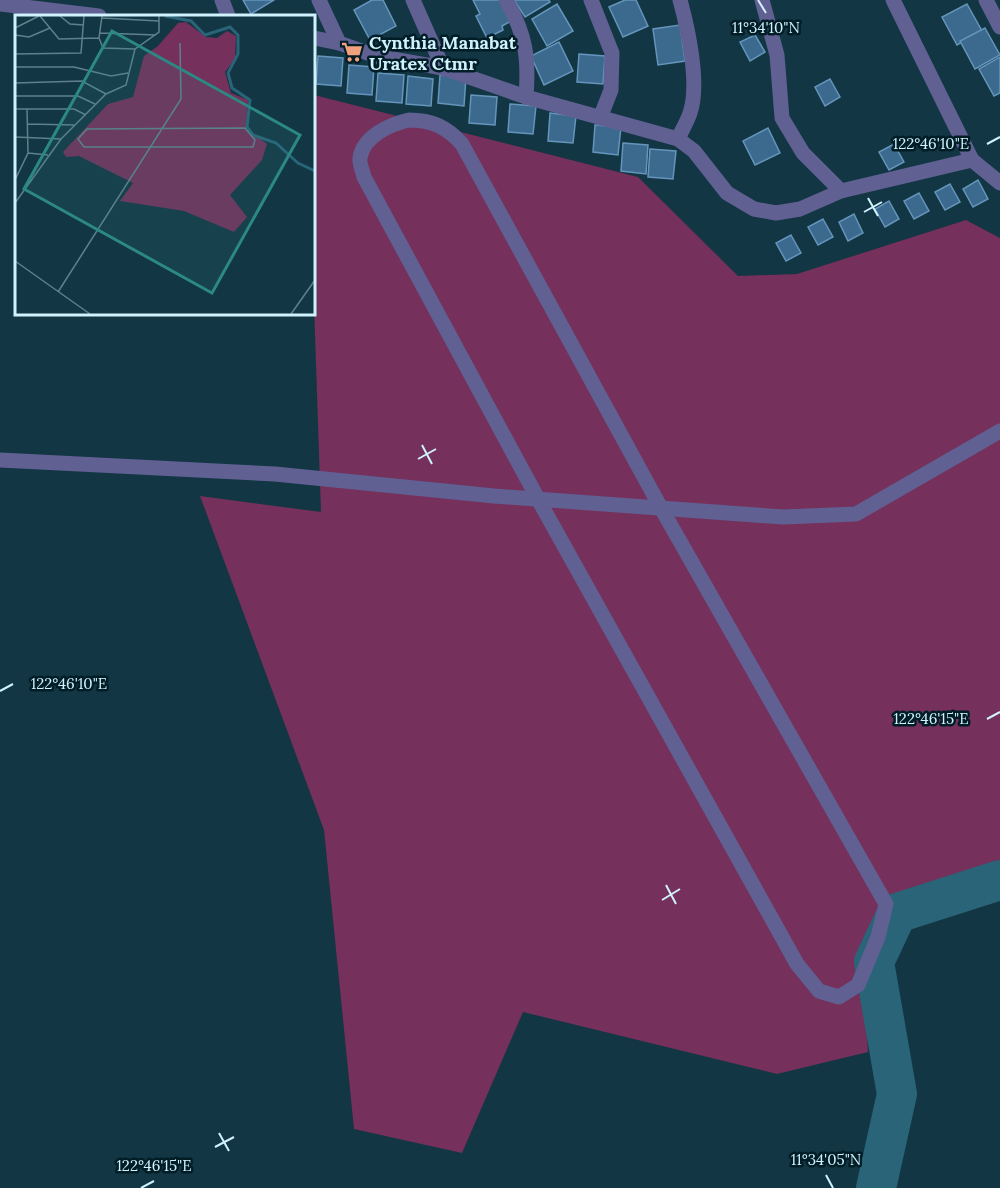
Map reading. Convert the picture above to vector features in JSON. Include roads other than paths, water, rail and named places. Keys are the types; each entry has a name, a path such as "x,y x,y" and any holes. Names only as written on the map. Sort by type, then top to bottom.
{"street":[{"path":"222,0 228,15"},
{"path":"319,0 339,43"},
{"path":"413,0 443,68"},
{"path":"506,0 520,25 526,46 528,72 526,97"},
{"path":"591,0 612,53 612,90 600,118"},
{"path":"678,139 691,111 693,70 688,27 680,0"},
{"path":"762,0 777,55 782,118 803,153 841,191"},
{"path":"893,0 972,160 1000,183"},
{"path":"986,0 1000,27"},
{"path":"0,4 91,15"},
{"path":"315,38 339,43 376,56 443,68 526,97 678,139 694,151 727,193 754,209 776,213 800,209 841,191 972,160"},
{"path":"409,120 433,123 454,135 462,144 661,508 886,904 878,937 858,985 839,997 819,991 797,964 538,499 364,177 360,158 366,146 385,128 397,123 409,120"},
{"path":"0,460 275,474 538,499 783,518 856,514 1000,431"}],"waterway":[{"path":"876,1188 897,1094 874,962 897,913 1000,880"}],"place":[{"name":"Cynthia Manabat Uratex Ctmr","path":"352,52"}]}
